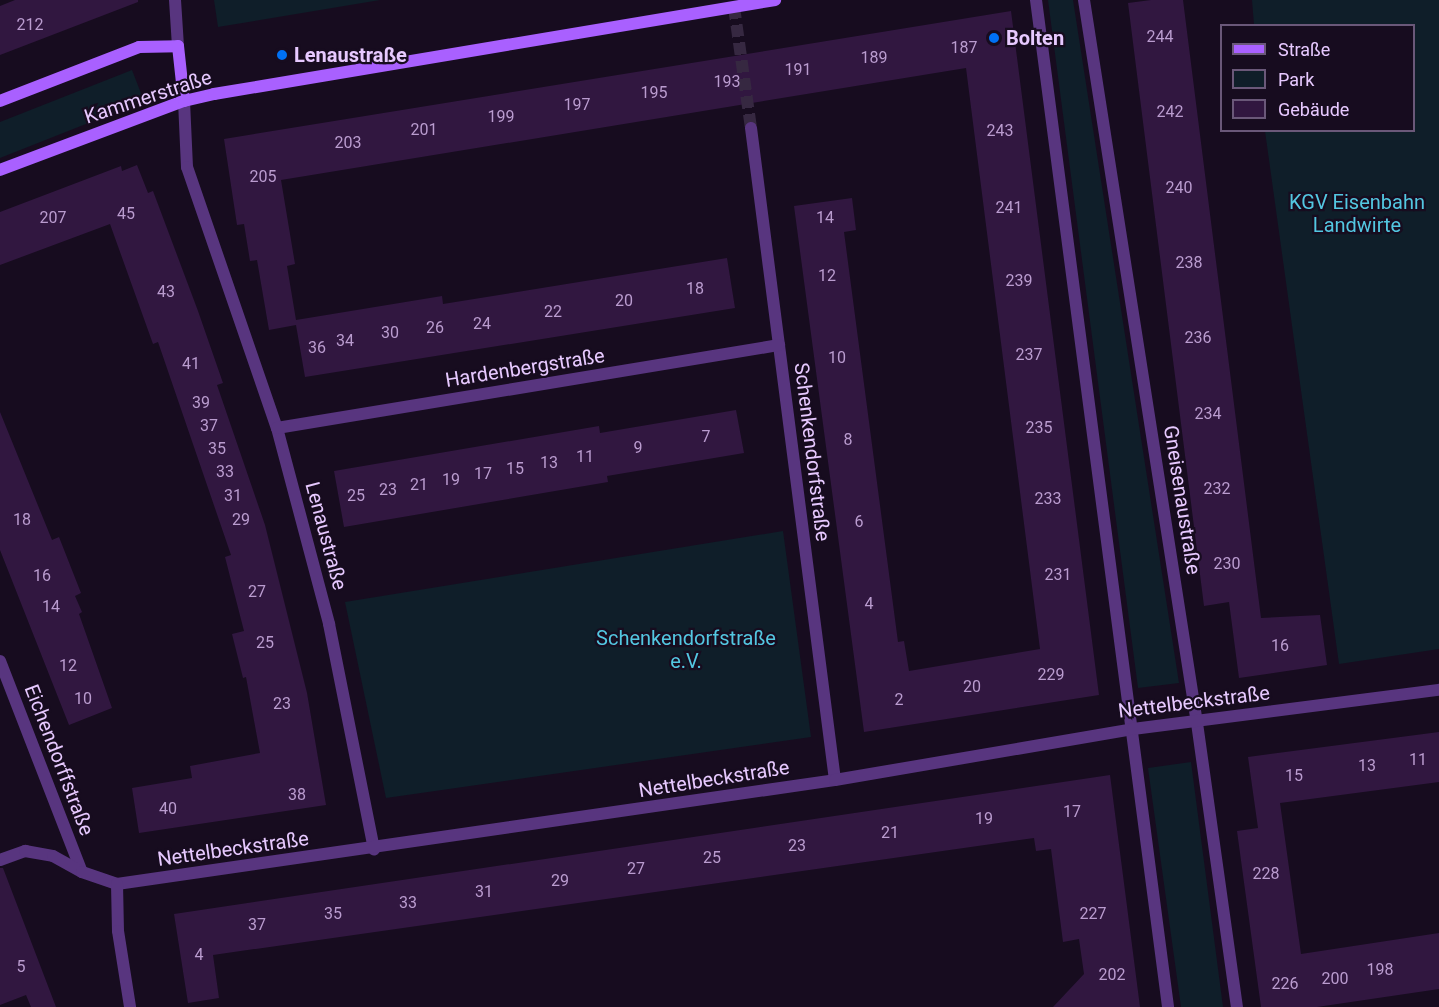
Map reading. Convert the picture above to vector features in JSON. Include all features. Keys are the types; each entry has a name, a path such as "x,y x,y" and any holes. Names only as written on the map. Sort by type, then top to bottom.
{"street":[{"path":"175,0 184,101"},
{"name":"Kammerstraße","path":"0,170 184,101 775,0"},
{"path":"1036,0 1168,1007"},
{"name":"Gneisenaustraße","path":"1084,0 1197,723 1237,1007"},
{"name":"Kammerstraße","path":"0,101 139,47 178,46"},
{"name":"Lenaustraße","path":"184,101 187,167 277,428 329,624 374,850"},
{"name":"Schenkendorfstraße","path":"752,128 835,780"},
{"name":"Hardenbergstraße","path":"277,428 779,345"},
{"name":"Eichendorffstraße","path":"0,662 82,872"},
{"name":"Nettelbeckstraße","path":"0,860 25,851 53,856 82,872 117,884 374,850 835,780 1133,729 1197,723 1439,690"},
{"path":"117,884 118,931 130,1007"}],"green space":[{"path":"214,0 380,0 218,27"},
{"path":"1048,0 1073,0 1179,683 1138,688"},
{"name":"KGV Eisenbahn Landwirte","path":"1252,0 1439,0 1439,649 1339,664 1265,132 1415,132 1415,24 1254,24"},
{"path":"132,70 144,101 0,158 0,122"},
{"name":"Schenkendorfstraße e.V.","path":"783,531 811,737 386,798 345,602"},
{"path":"1191,762 1223,1007 1181,1007 1148,768"}],"building":[{"path":"15,0 138,0 138,2 0,55 0,6"},
{"path":"1183,0 1261,618 1320,615 1327,665 1239,678 1229,602 1204,606 1128,3"},
{"path":"1011,11 1099,695 864,732 794,206 852,198 856,230 844,232 898,642 904,641 909,671 1040,649 966,68 281,180 295,264 287,266 296,320 442,296 443,304 727,258 735,308 305,377 296,325 269,330 257,260 250,261 244,224 237,225 224,139"},
{"path":"137,165 148,193 153,191 198,311 223,383 217,385 265,525 307,693 326,805 139,833 132,788 192,778 190,766 260,753 246,677 243,678 232,634 244,631 225,557 231,555 158,342 153,344 110,224 0,265 0,212 121,166 122,171"},
{"path":"736,410 744,453 607,476 608,482 344,527 334,471 599,426 600,433"},
{"path":"0,412 52,540 59,537 81,593 75,596 82,612 79,614 112,708 69,725 0,550"},
{"path":"1439,732 1439,782 1280,803 1301,954 1439,933 1439,989 1317,1007 1261,1007 1237,831 1258,828 1248,757"},
{"path":"1110,775 1140,1007 1053,1007 1084,974 1079,939 1063,942 1051,849 1036,851 1034,838 213,955 219,998 188,1003 174,914"},
{"path":"0,868 3,868 56,1007 31,1007 26,995 0,1005"}],"tunnel":[{"path":"734,7 751,128"}],"place":[{"name":"Bolten","path":"994,38"},
{"name":"Lenaustraße","path":"282,55"}]}
